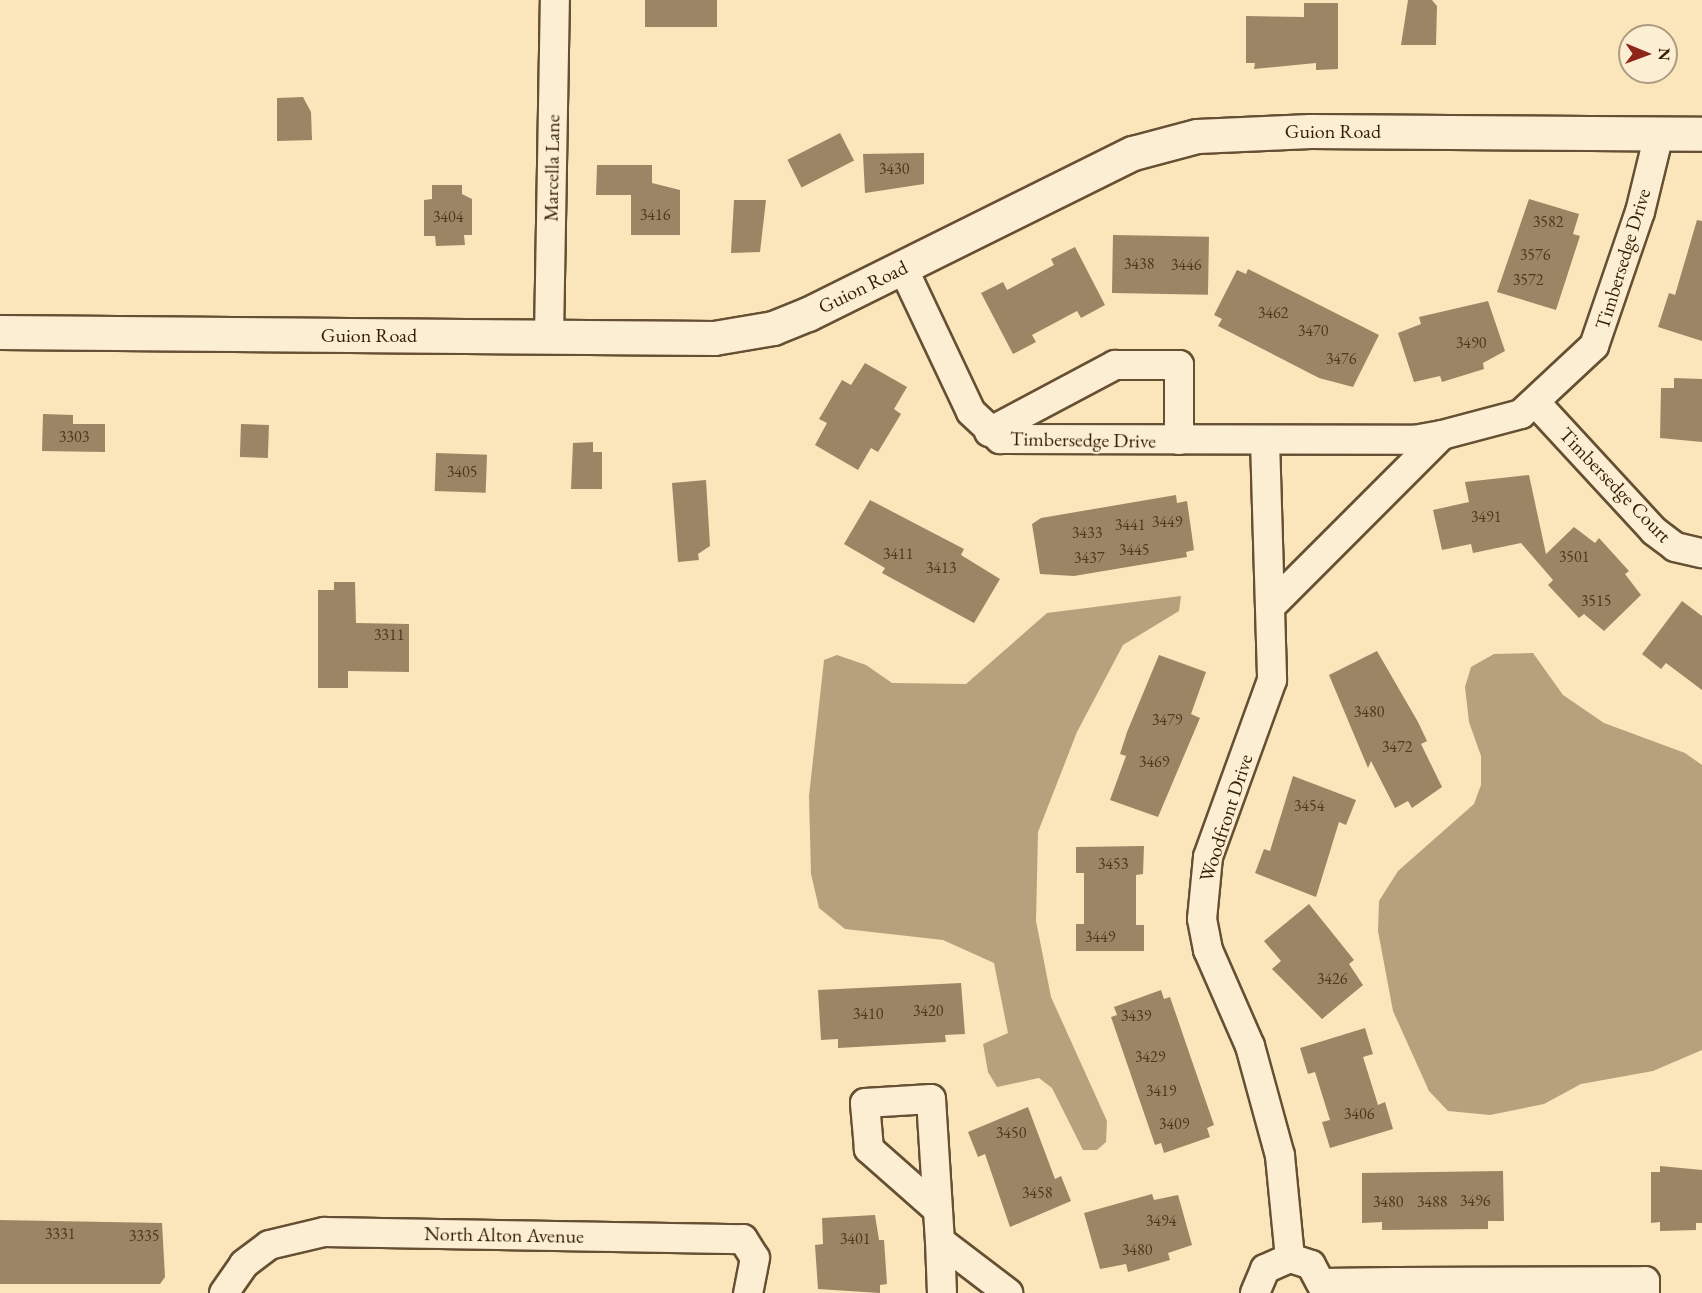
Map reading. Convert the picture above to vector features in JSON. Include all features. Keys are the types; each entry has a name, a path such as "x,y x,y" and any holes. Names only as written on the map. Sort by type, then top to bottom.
{"street":[{"name":"Marcella Lane","path":"549,337 555,0"},
{"name":"Guion Road","path":"0,332 549,337 746,334 808,314 1133,153 1197,136 1310,131 1702,134"},
{"name":"Timbersedge Drive","path":"903,268 971,412 989,432 1012,441 1265,440 1442,435 1506,421 1536,403 1602,333 1659,134"},
{"name":"Timbersedge Drive","path":"989,432 1115,365 1179,365 1179,440"},
{"name":"Timbersedge Court","path":"1536,403 1654,531 1675,547 1702,553"},
{"path":"1270,607 1442,435"},
{"name":"Woodfront Drive","path":"1265,440 1270,689 1209,857 1202,919 1208,950 1250,1046 1280,1156 1290,1258"},
{"path":"937,1209 869,1149 865,1103 931,1100 942,1293"},
{"name":"North Alton Avenue","path":"224,1293 250,1259 284,1239 324,1232 743,1239 755,1258 748,1293"},
{"path":"940,1241 1008,1293"},
{"path":"1255,1293 1265,1269 1290,1258 1311,1265 1325,1288 1645,1281 1645,1293"}],"shaded area":[{"path":"1181,596 1179,611 1123,645 1077,732 1038,832 1036,921 1051,997 1107,1121 1106,1142 1097,1150 1083,1150 1052,1088 1039,1078 997,1087 988,1072 983,1044 1008,1033 994,963 943,940 845,929 819,908 811,874 809,796 824,660 837,655 866,665 892,683 966,684 1047,613"},
{"path":"1533,653 1563,695 1604,723 1685,753 1702,765 1702,1050 1653,1071 1581,1084 1544,1104 1490,1115 1448,1111 1429,1091 1393,1011 1378,931 1379,901 1398,871 1474,804 1481,785 1481,756 1469,722 1465,687 1471,667 1494,654"}],"building":[{"path":"645,0 717,0 717,27 645,27"},
{"path":"1408,0 1432,0 1437,6 1436,45 1401,45"},
{"path":"1304,3 1338,3 1338,69 1316,70 1316,63 1254,69 1255,63 1246,63 1246,16 1304,17"},
{"path":"303,97 311,112 312,140 277,141 277,98"},
{"path":"840,133 854,161 802,187 787,160"},
{"path":"924,153 924,184 865,193 863,154"},
{"path":"597,165 652,165 652,183 680,190 680,235 631,235 631,195 596,195"},
{"path":"432,185 462,185 462,194 472,199 472,235 464,235 465,245 436,246 435,236 424,236 424,200 432,199"},
{"path":"1529,199 1579,214 1573,234 1580,236 1556,310 1497,292"},
{"path":"734,200 766,200 760,252 731,253"},
{"path":"1697,220 1702,221 1702,341 1658,327 1669,293 1675,295"},
{"path":"1113,235 1209,237 1208,295 1112,293"},
{"path":"1075,247 1105,305 1081,318 1077,311 1032,335 1036,342 1013,354 981,293 1003,282 1007,290 1054,265 1051,259"},
{"path":"1248,269 1379,335 1353,387 1319,378 1218,326 1222,319 1214,315 1237,270 1246,274"},
{"path":"1488,301 1505,351 1483,363 1484,369 1442,382 1440,376 1414,382 1398,333 1421,324 1419,317"},
{"path":"865,363 907,387 894,409 901,414 878,452 871,448 858,470 815,445 827,423 819,419 842,380 851,385"},
{"path":"1674,378 1702,379 1702,442 1660,438 1661,388 1674,388"},
{"path":"43,414 73,415 73,424 105,424 105,452 42,451"},
{"path":"241,424 269,425 268,458 240,457"},
{"path":"593,442 593,452 602,452 602,489 571,489 573,443"},
{"path":"436,453 487,455 486,493 435,491"},
{"path":"1529,475 1546,554 1574,527 1595,543 1599,538 1629,571 1625,574 1641,595 1604,631 1584,614 1579,618 1548,585 1553,580 1521,543 1473,553 1471,544 1442,550 1433,510 1469,502 1465,482"},
{"path":"706,480 710,546 698,554 699,560 678,562 672,483"},
{"path":"1176,495 1177,503 1187,501 1194,550 1186,552 1187,557 1074,576 1040,574 1032,524 1041,518"},
{"path":"870,500 964,549 961,555 1000,579 974,623 882,573 885,568 844,544"},
{"path":"334,582 355,582 356,623 409,624 409,672 348,671 348,688 318,688 318,590 334,590"},
{"path":"1682,601 1702,616 1702,690 1666,663 1661,669 1642,654"},
{"path":"1377,651 1418,722 1427,741 1421,744 1442,787 1412,808 1408,801 1395,808 1371,761 1368,768 1329,675"},
{"path":"1159,655 1206,672 1191,714 1200,718 1158,817 1110,800 1126,756 1120,754 1127,732"},
{"path":"1293,776 1356,800 1346,825 1339,822 1316,897 1255,873 1264,849 1270,851"},
{"path":"1144,846 1143,874 1136,875 1136,925 1144,925 1144,951 1076,951 1076,924 1084,924 1084,873 1076,873 1076,847"},
{"path":"1309,904 1354,960 1349,964 1363,985 1322,1019 1272,969 1281,961 1264,941"},
{"path":"961,983 965,1034 945,1035 946,1042 838,1048 838,1039 821,1040 818,990"},
{"path":"1161,990 1164,999 1170,997 1214,1125 1207,1128 1210,1137 1164,1153 1161,1143 1155,1145 1111,1017 1117,1015 1114,1007"},
{"path":"1365,1028 1373,1054 1363,1057 1378,1105 1385,1102 1393,1129 1330,1148 1322,1122 1330,1120 1315,1072 1308,1074 1300,1048"},
{"path":"1028,1107 1055,1179 1061,1176 1071,1201 1010,1227 985,1154 978,1157 968,1132"},
{"path":"1660,1166 1702,1170 1702,1223 1696,1223 1696,1230 1660,1231 1660,1222 1651,1223 1651,1172 1660,1172"},
{"path":"1503,1171 1504,1221 1488,1221 1488,1229 1382,1230 1382,1222 1362,1223 1362,1173"},
{"path":"1152,1194 1154,1200 1178,1195 1192,1245 1168,1253 1170,1260 1128,1272 1126,1264 1100,1269 1084,1213"},
{"path":"875,1215 879,1240 884,1240 887,1284 880,1285 880,1293 818,1289 815,1245 823,1244 822,1218"},
{"path":"0,1220 162,1223 165,1277 160,1284 0,1284"}]}
